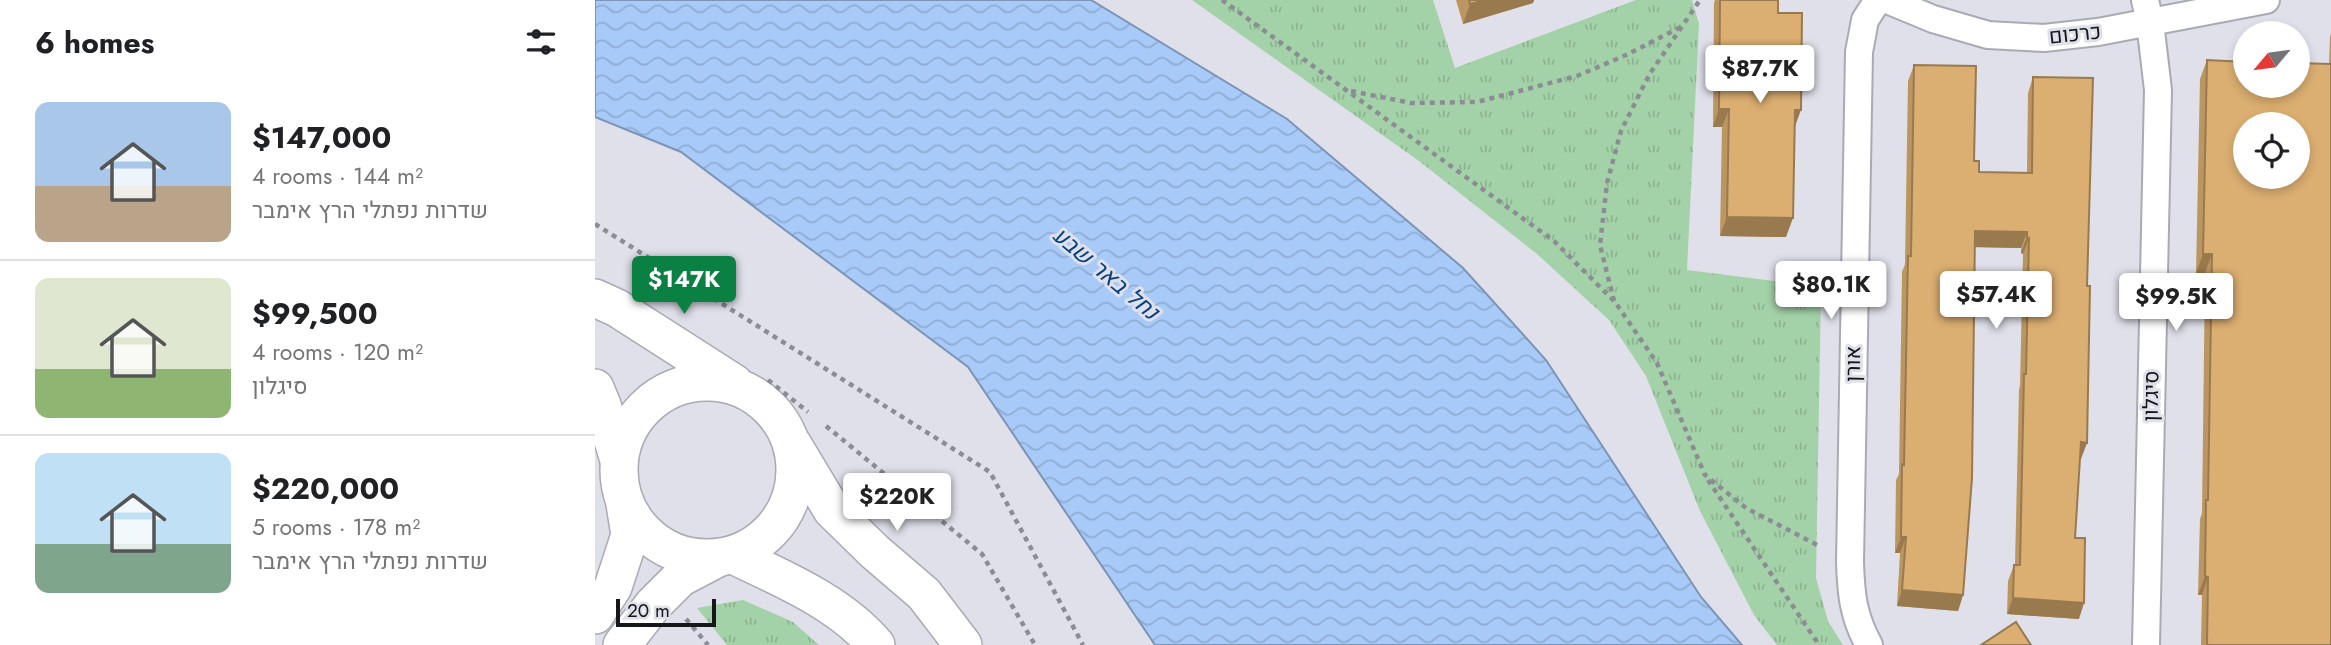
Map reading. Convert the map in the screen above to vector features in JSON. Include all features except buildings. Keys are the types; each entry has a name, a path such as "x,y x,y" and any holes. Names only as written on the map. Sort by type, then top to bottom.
{"main road":[{"path":"595,298 617,308 765,403 781,421 832,510 924,594 963,645"},
{"path":"595,615 613,587 630,535 619,482 619,460 626,433 641,410 663,392 689,383 717,382 744,389"},
{"path":"595,388 603,405 619,460"},
{"path":"622,645 653,605 680,578 758,543 778,524 791,499 796,471 792,443"},
{"path":"625,504 637,524 653,541 673,552 695,558 725,557 791,582 834,609 876,645"}],"street":[{"name":"אורן","path":"1868,645 1859,628 1851,602 1850,562 1859,52 1865,20 1878,0"},
{"name":"כרכום","path":"1887,0 1933,19 1988,35 2044,38 2098,32 2148,11 2266,0"},
{"name":"סיגלון","path":"2146,645 2158,90 2148,11"}],"path":[{"path":"1222,0 1554,241 1615,302 1657,363 1705,475 1819,645"},
{"path":"1615,302 1600,246 1607,183 1621,131 1649,75 1700,0"},
{"path":"1347,90 1411,103 1477,102 1577,76 1681,27"},
{"path":"595,223 990,472 1083,645"},
{"path":"1705,475 1746,508 1850,562"}],"green space":[{"path":"1192,0 1433,0 1455,68 1636,0 1692,0 1699,24 1687,270 1821,287 1816,578 1828,621 1843,645 1777,645 1754,615 1700,511 1646,376 1609,320 1537,254 1419,161"},
{"path":"743,600 793,622 819,645 727,645 697,608"}],"water":[{"name":"נחל באר שבע","path":"595,0 1091,0 1287,119 1463,268 1546,360 1701,597 1742,645 1155,645 968,367 681,152 595,117"}]}
